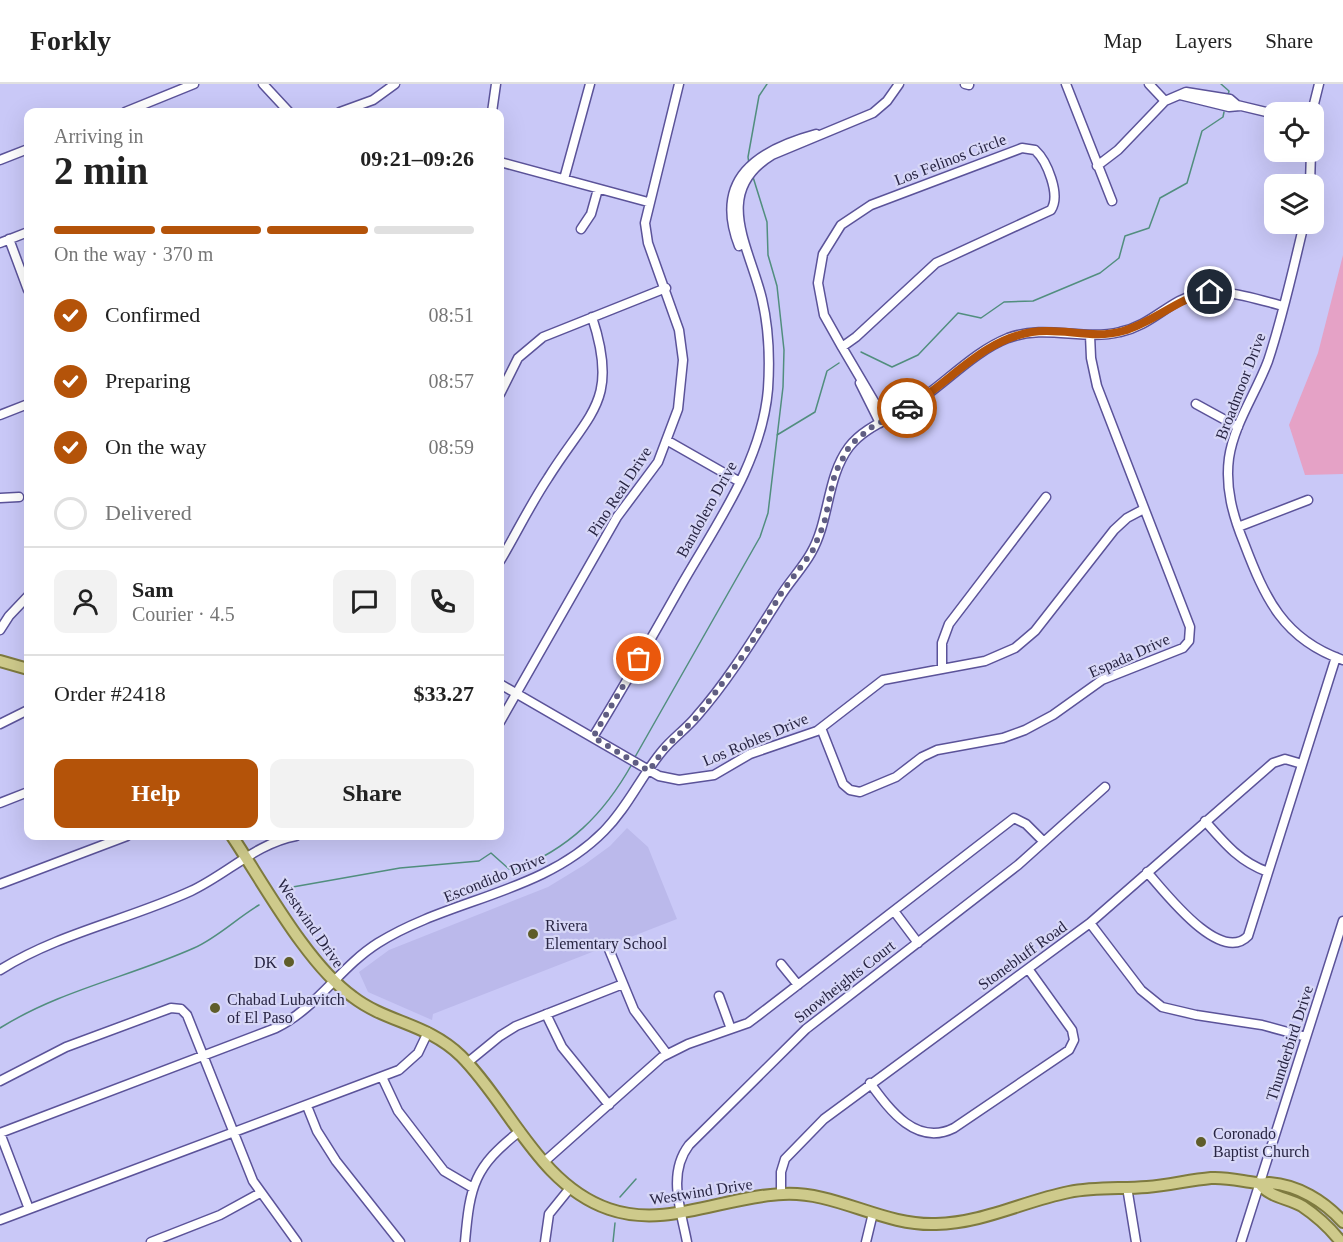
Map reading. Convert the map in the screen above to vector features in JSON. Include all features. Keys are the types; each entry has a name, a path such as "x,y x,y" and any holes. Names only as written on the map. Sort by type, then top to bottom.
{"main road":[{"path":"0,661 24,668"},
{"name":"Westwind Drive","path":"235,840 315,960 334,982 366,1007 428,1032 449,1046 467,1063 544,1162 570,1188 592,1202 620,1212 652,1215 781,1194 814,1196 903,1222 940,1224 991,1216 1066,1192 1165,1185 1212,1178 1236,1178 1304,1192 1327,1206 1343,1222"},
{"path":"1260,1184 1265,1192 1290,1200 1319,1218 1341,1242"}],"street":[{"path":"135,108 194,84"},
{"path":"263,84 285,108"},
{"path":"351,108 373,100 395,84"},
{"path":"493,108 496,84"},
{"path":"564,179 590,84"},
{"name":"Pino Real Drive","path":"504,715 617,517 651,472 668,441 681,394 683,360 678,323 645,230 648,202 679,84"},
{"name":"Bandolero Drive","path":"593,737 740,482 759,433 768,391 767,326 753,273 748,269 734,220 731,202 740,179 744,171 769,154 807,136 825,133 873,113 887,101 898,84"},
{"path":"1066,84 1112,201"},
{"path":"1149,84 1165,101"},
{"path":"1314,102 1319,84"},
{"path":"1097,166 1118,150 1165,101 1179,94 1192,91 1220,101 1264,111"},
{"name":"Los Felinos Circle","path":"842,348 856,338 936,263 1051,210 1055,194 1037,151 1022,148 871,205 841,225 823,254 818,283 824,315 842,348 859,379 868,389 882,421"},
{"path":"0,160 24,151"},
{"path":"504,163 648,202"},
{"path":"581,229 591,214 598,189"},
{"path":"0,243 24,233"},
{"name":"Broadmoor Drive","path":"1301,234 1267,362 1238,427 1228,471 1230,500 1259,584 1272,607 1304,640 1340,659"},
{"path":"9,239 24,279"},
{"path":"504,383 523,352 543,337 666,288"},
{"name":"Escondido Drive","path":"0,1133 284,1024 307,1008 363,954 397,933 531,881 564,864 591,844 618,817 664,749 697,717 765,623 782,592 812,552 824,524 835,473 842,458 856,439 913,404 986,350 1006,339 1045,331 1090,335 1119,332 1139,326 1177,302 1210,292 1236,294 1283,306"},
{"path":"504,554 548,478 593,413 602,386 603,363 592,317"},
{"name":"Espada Drive","path":"821,728 843,784 850,790 860,792 896,777 922,757 937,750 1003,738 1036,725 1102,680 1182,648 1191,638 1190,627 1097,386 1091,358 1090,335"},
{"path":"1196,404 1238,427"},
{"path":"0,416 24,407"},
{"path":"668,441 740,482"},
{"path":"0,498 19,497"},
{"path":"942,669 942,643 949,624 1046,497"},
{"path":"1238,527 1308,500"},
{"name":"Los Robles Drive","path":"504,686 649,771 668,779 705,778 750,754 788,743 821,728 883,680 985,661 999,656 1026,640 1114,530 1127,518 1144,509"},
{"path":"0,630 24,600"},
{"path":"1147,872 1199,929 1235,943 1244,940 1249,934 1302,764 1340,659"},
{"path":"0,724 24,712"},
{"name":"Stonebluff Road","path":"781,1194 781,1172 787,1155 824,1119 1090,923 1273,762 1285,759 1302,764"},
{"name":"Snowheights Court","path":"687,1242 676,1180 682,1154 689,1145 806,1029 1018,865 1105,787"},
{"path":"0,803 24,794"},
{"path":"544,1162 667,1054 748,1023 1014,818 1026,824 1043,841"},
{"path":"1205,821 1237,856 1250,866 1268,872"},
{"path":"0,884 116,840"},
{"path":"0,970 45,946 178,897 214,879 273,842 281,840"},
{"path":"894,911 918,943"},
{"name":"Thunderbird Drive","path":"1242,1242 1343,921"},
{"path":"1090,923 1141,990 1162,1007 1196,1015 1262,1025 1306,1036"},
{"path":"608,947 634,1010 667,1054"},
{"path":"781,964 798,985"},
{"path":"870,1083 902,1121 926,1132 940,1133 954,1128 1069,1050 1074,1040 1072,1030 1029,970"},
{"path":"467,1063 500,1036 546,1014 623,984"},
{"path":"718,996 731,1029"},
{"path":"0,1081 66,1047 174,1007 181,1009 187,1015 233,1134 260,1194 297,1242"},
{"path":"546,1014 562,1047 609,1105"},
{"path":"0,1220 399,1070 414,1058 428,1032"},
{"path":"382,1077 398,1111 444,1170 456,1180 473,1188"},
{"path":"307,1106 317,1131 336,1161 400,1242"},
{"path":"465,1242 473,1188 492,1155 520,1131"},
{"path":"0,1133 29,1209"},
{"path":"1127,1187 1136,1242"},
{"path":"545,1242 549,1214 570,1188"},
{"path":"151,1242 231,1211 260,1194"},
{"path":"866,1242 873,1213"}],"shaded area":[{"path":"1343,255 1343,474 1305,475 1289,425 1318,353"},
{"name":"Rivera Elementary School","path":"627,828 648,847 677,919 433,1014 432,1020 368,992 359,972 389,950 548,887 610,846"}],"waterway":[{"path":"749,164 748,157 759,96 767,84"},
{"path":"1221,84 1229,91 1228,95"},
{"path":"861,352 892,367 918,355 958,313 981,318 1004,302 1033,301 1100,273 1119,258 1125,236 1149,228 1160,198 1187,183 1202,131 1223,117 1224,112"},
{"path":"635,757 760,537 768,513 783,387 784,350 777,286 768,255 767,222 753,177"},
{"path":"777,435 815,412 827,371 839,363"},
{"path":"287,888 400,868 479,861 491,853 509,869 514,870 552,852 583,828 609,799 632,764"},
{"path":"0,1028 71,994 194,948 211,939 259,905"},
{"path":"620,1197 636,1179"},
{"path":"613,1242 615,1223"}],"way so far":[{"path":"639,659 593,737 649,771 656,758 697,717 745,653 782,592 812,552 824,524 835,473 850,445 872,427 907,408"}],"place":[{"name":"Rivera Elementary School","path":"533,934"},
{"name":"DK","path":"289,962"},
{"name":"Chabad Lubavitch of El Paso","path":"215,1008"},
{"name":"Coronado Baptist Church","path":"1201,1142"}],"route":[{"path":"907,408 972,359 1006,339 1045,331 1083,335 1119,332 1150,321 1177,302 1210,292"}]}
